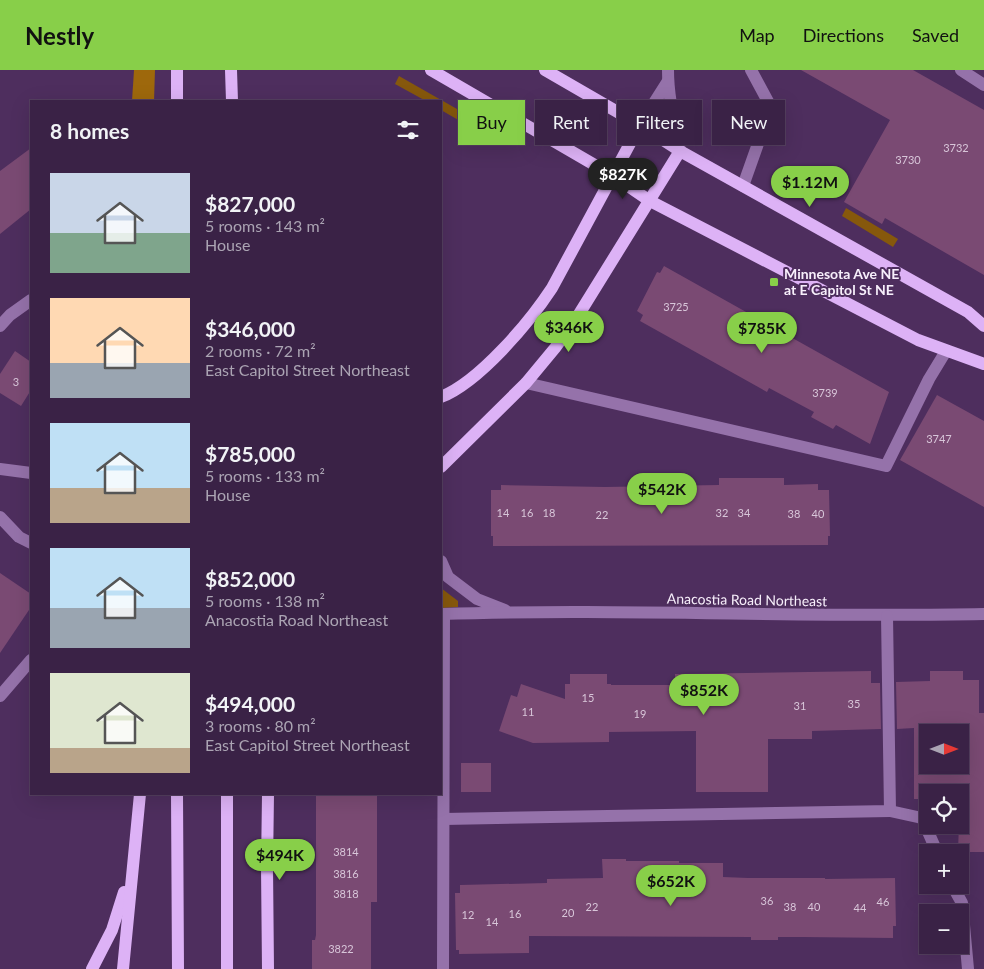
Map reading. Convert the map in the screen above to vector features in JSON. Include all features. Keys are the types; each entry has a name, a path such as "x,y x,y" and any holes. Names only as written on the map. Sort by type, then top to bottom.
{"main road":[{"path":"177,70 177,100"},
{"path":"228,100 229,70"},
{"path":"229,70 232,100"},
{"path":"431,70 612,176 650,201 918,340 984,364"},
{"path":"545,70 617,112"},
{"path":"442,396 465,384 482,369 521,331 541,305 629,145"},
{"path":"671,145 968,312 984,326"},
{"path":"442,466 526,384 555,348 576,319 630,228 650,201 680,151"},
{"path":"123,969 140,795"},
{"path":"177,795 178,969"},
{"path":"227,795 227,969"},
{"path":"268,795 266,867 268,969"},
{"path":"92,969 106,945 118,914 127,883 135,841"}],"street":[{"path":"743,186 771,107 751,70"},
{"path":"961,70 984,85"},
{"path":"654,100 668,76"},
{"path":"668,76 669,98 680,151"},
{"path":"0,326 30,301"},
{"path":"526,384 886,466 929,379 946,351"},
{"path":"0,469 30,473"},
{"path":"0,517 18,537 30,543"},
{"name":"Anacostia Road Northeast","path":"442,563 448,577 477,599 510,612"},
{"name":"Anacostia Road Northeast","path":"443,614 510,612 887,616 984,614"},
{"path":"443,614 443,969"},
{"path":"887,616 890,811"},
{"path":"0,696 30,661"},
{"path":"444,819 890,811 922,818 934,844"},
{"path":"957,894 962,903 968,969"}],"shaded area":[{"path":"134,70 155,70 154,100 132,100"},
{"path":"399,76 441,100 424,100 395,84"},
{"path":"442,100 458,110 458,120 442,111"},
{"path":"846,208 898,239 893,247 842,216"},
{"path":"442,589 458,601 458,607 442,608"}],"building":[{"path":"801,70 913,70 984,110 984,275 885,218 882,224 844,202 890,120"},
{"path":"30,149 30,210 0,234 0,171"},
{"path":"664,266 889,392 870,444 836,425 833,429 811,417 814,412 769,388 767,392 640,321 643,315 637,311 657,272 660,273"},
{"path":"15,351 30,361 30,392 21,406 0,393 0,374"},
{"path":"937,395 984,421 984,507 900,460"},
{"path":"719,478 784,478 784,485 818,484 818,490 829,490 830,536 828,536 828,545 493,546 493,536 491,536 491,490 501,490 501,485 605,487 719,485"},
{"path":"0,573 30,593 30,608 0,653"},
{"path":"871,671 871,683 880,683 881,729 812,731 812,739 768,739 768,792 696,792 696,731 609,732 609,742 533,743 499,731 511,695 517,697 521,684 565,699 565,684 570,684 570,674 607,674 607,684 611,685 675,685 675,674"},
{"path":"930,671 963,671 963,680 979,680 979,713 984,713 984,852 969,852 969,844 958,844 959,834 969,834 969,784 919,784 919,799 914,799 914,728 897,729 896,682 930,681"},
{"path":"461,763 491,763 491,792 461,792"},
{"path":"316,795 377,795 377,902 371,902 371,969 312,969 312,940 315,940 316,935"},
{"path":"602,859 723,863 723,877 895,878 896,926 893,926 893,938 778,937 778,940 751,940 751,937 529,936 529,953 459,954 459,950 456,950 455,893 460,893 460,885 547,883 547,879 603,878"}],"place":[{"name":"Minnesota Ave NE at E Capitol St NE","path":"774,282"}]}
